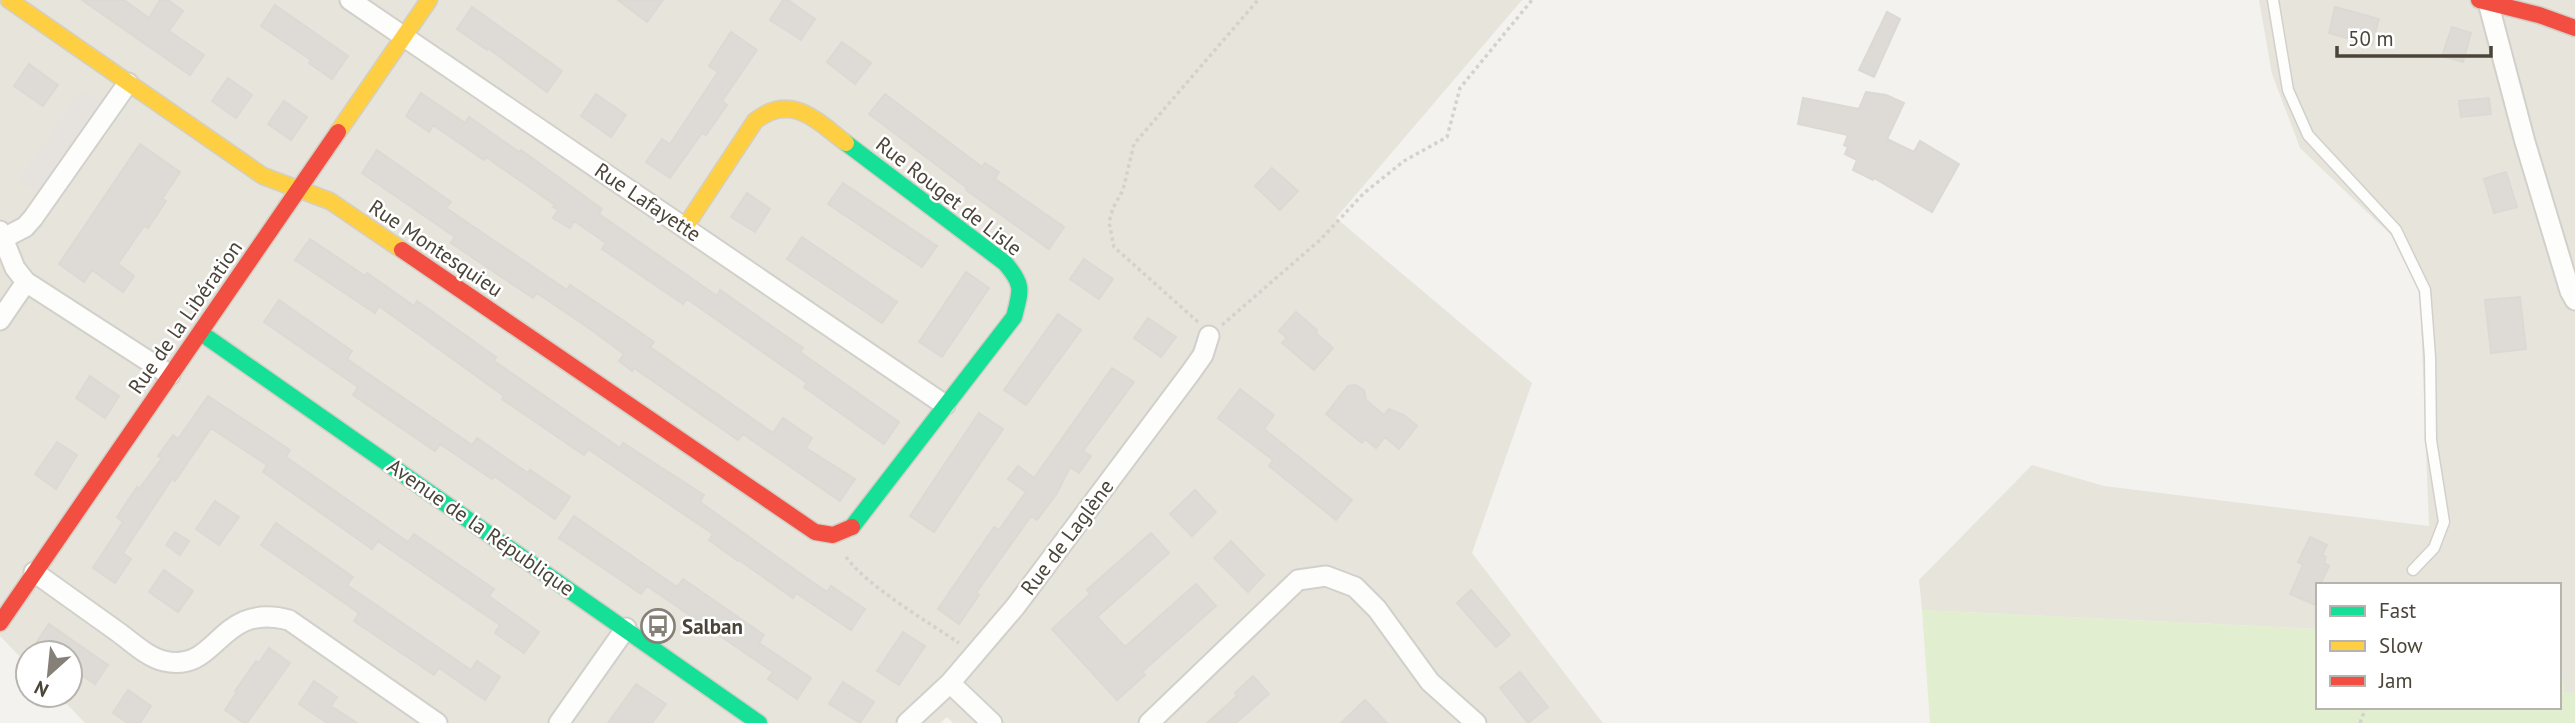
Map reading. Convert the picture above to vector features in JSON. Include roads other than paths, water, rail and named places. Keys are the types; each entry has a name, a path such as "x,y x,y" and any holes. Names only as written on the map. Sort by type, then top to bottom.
{"street":[{"name":"Rue Montesquieu","path":"9,0 263,176 330,201 815,532 836,536"},
{"name":"Rue Lafayette","path":"351,0 945,405"},
{"name":"Rue de la Libération","path":"0,623 429,0"},
{"path":"2575,28 2541,7 2483,1 2570,292 2575,300"},
{"path":"128,83 33,218 25,227 2,234 15,268 26,282 170,374"},
{"name":"Rue Rouget de Lisle","path":"685,227 755,121 767,110 781,107 797,109 812,117 1005,263 1018,278 1021,291 1014,317 859,522 847,533 836,536"},
{"path":"0,320 26,282"},
{"name":"Avenue de la République","path":"201,333 759,723"},
{"name":"Rue de Laglène","path":"907,723 950,683 1015,607 1191,372 1203,355 1209,337"},
{"path":"34,572 143,650 164,661 187,661 205,654 223,634 239,622 271,615 289,620 438,723"},
{"path":"1149,723 1298,580 1326,576 1355,587 1377,609 1430,682 1476,723"},
{"path":"559,723 626,628"},
{"path":"950,683 992,723"}],"lane":[{"path":"2273,0 2288,90 2308,135 2396,230 2425,290 2430,357 2431,440 2444,522 2434,548 2413,570"}],"place":[{"name":"Salban","path":"658,626"}]}
